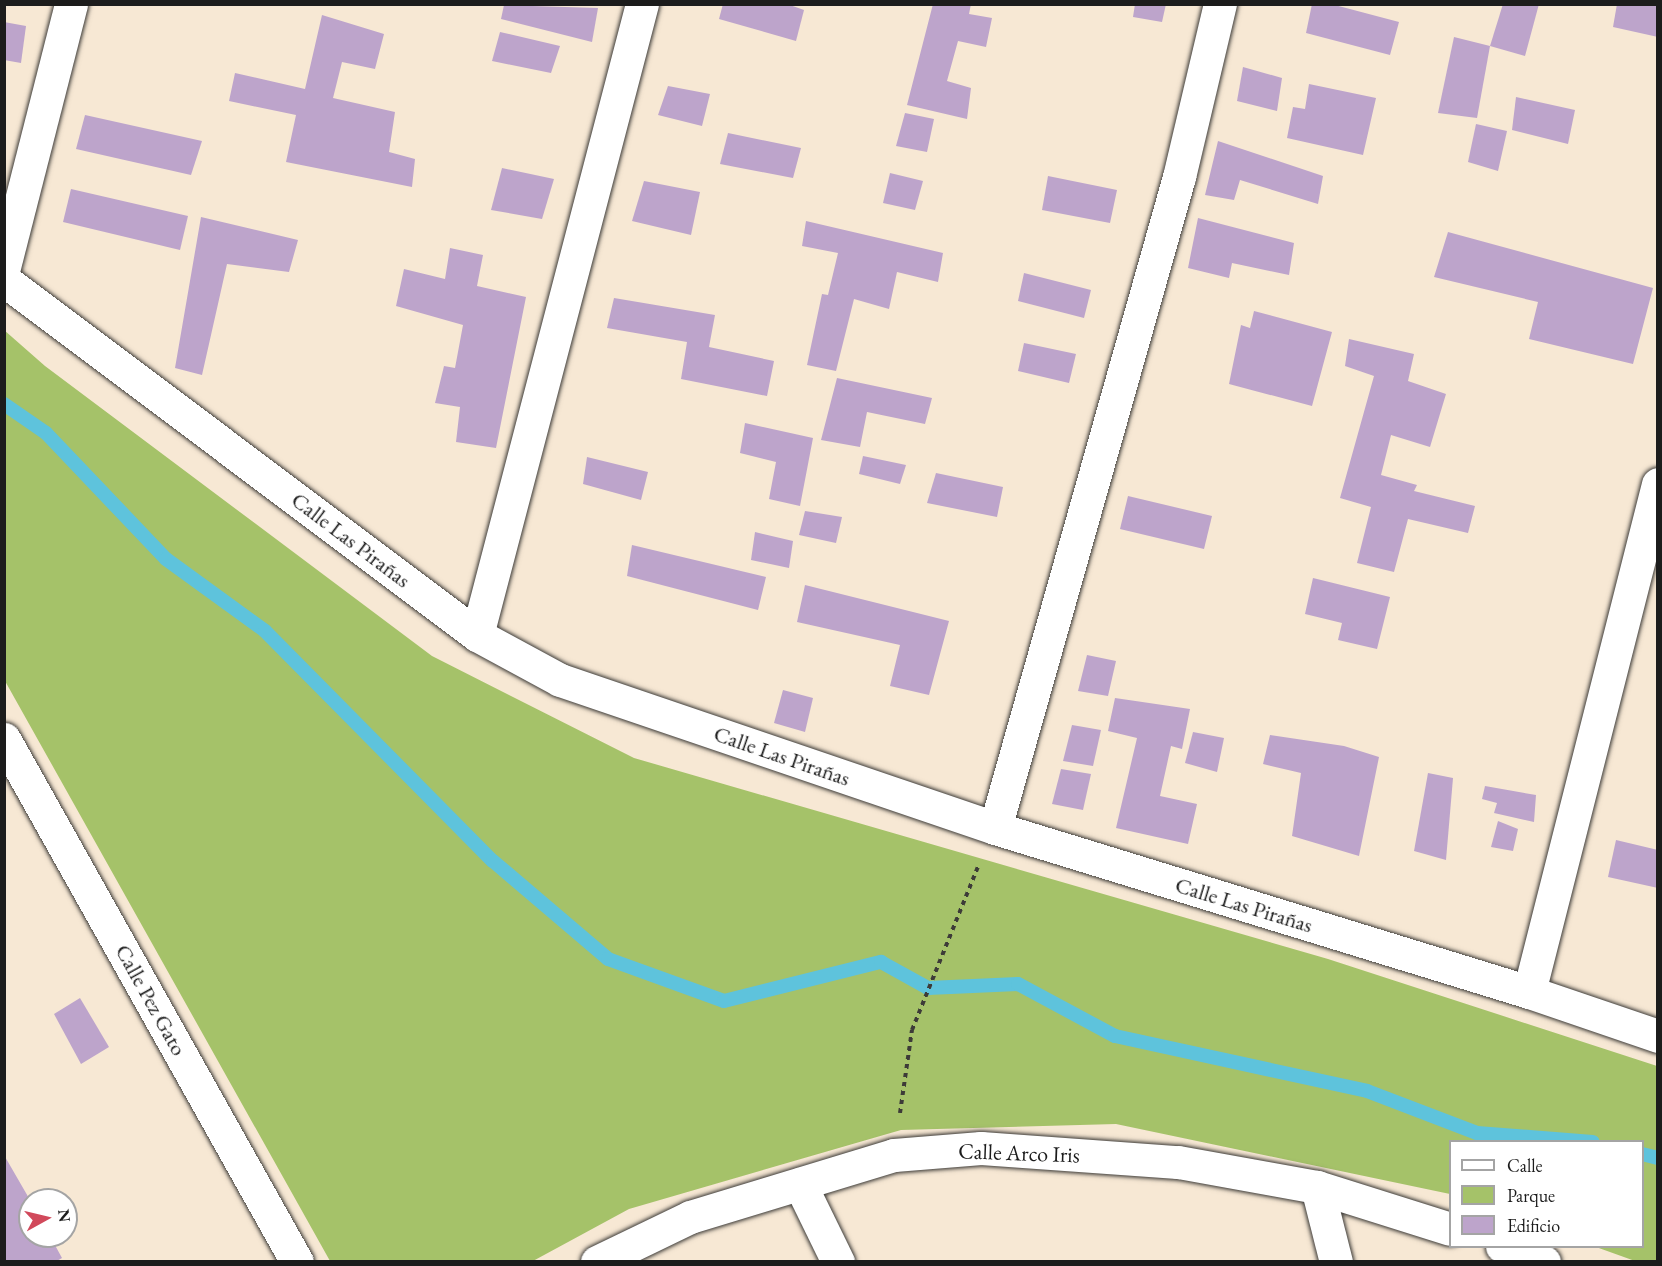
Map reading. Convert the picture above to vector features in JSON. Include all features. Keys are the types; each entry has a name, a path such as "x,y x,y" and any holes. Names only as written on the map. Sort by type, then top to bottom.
{"street":[{"path":"4,267 71,4"},
{"path":"477,635 642,4"},
{"path":"995,828 1179,177 1220,4"},
{"name":"Calle Las Pirañas","path":"4,280 477,635 560,680 995,828 1529,992 1658,1036"},
{"path":"1529,992 1658,484"},
{"name":"Calle Pez Gato","path":"4,738 297,1262"},
{"name":"Calle Arco Iris","path":"597,1262 690,1217 894,1155 981,1148 1166,1161 1317,1187 1449,1229"},
{"path":"800,1184 838,1262"},
{"path":"1317,1187 1336,1262"},
{"path":"1507,1248 1544,1262"}],"path":[{"path":"894,1155 912,1030 943,946 995,828"}],"green space":[{"path":"4,330 45,366 432,656 634,758 1328,959 1657,1066 1657,1261 1635,1261 1599,1248 1644,1248 1644,1140 1449,1140 1449,1194 1116,1124 901,1130 629,1209 533,1261 330,1261 5,681"}],"building":[{"path":"723,4 787,4 804,10 796,41 719,19"},
{"path":"933,4 971,4 969,14 992,18 986,47 958,41 947,81 971,88 967,119 907,105"},
{"path":"1135,4 1166,4 1162,22 1133,17"},
{"path":"1312,4 1331,4 1399,22 1390,55 1306,33"},
{"path":"1503,4 1539,4 1525,56 1490,46"},
{"path":"1617,4 1658,4 1658,37 1613,27"},
{"path":"504,5 598,8 592,42 501,19"},
{"path":"322,15 384,34 375,69 342,62 333,98 395,112 389,152 415,159 412,187 286,162 296,115 229,101 235,73 305,89"},
{"path":"4,22 26,26 21,63 4,60"},
{"path":"500,32 560,46 551,73 492,61"},
{"path":"1454,37 1490,46 1477,118 1438,113"},
{"path":"1243,67 1282,78 1277,111 1237,101"},
{"path":"1309,84 1376,98 1363,155 1287,138 1293,107 1305,109"},
{"path":"668,86 710,94 702,126 658,115"},
{"path":"1516,97 1575,110 1568,144 1512,130"},
{"path":"905,113 934,119 927,152 896,146"},
{"path":"85,115 202,141 191,175 76,149"},
{"path":"1476,124 1507,131 1498,171 1468,162"},
{"path":"728,133 801,148 793,178 720,164"},
{"path":"1218,141 1323,176 1318,204 1240,180 1234,200 1205,195"},
{"path":"502,168 554,179 542,219 491,210"},
{"path":"890,173 923,181 915,210 883,203"},
{"path":"1048,176 1117,190 1110,223 1042,210"},
{"path":"644,181 700,192 691,235 632,221"},
{"path":"71,189 188,216 180,250 63,222"},
{"path":"201,217 298,240 289,272 227,264 202,375 175,368"},
{"path":"1198,218 1294,243 1289,275 1232,263 1229,278 1188,268"},
{"path":"806,221 943,253 938,282 897,272 889,309 854,299 836,371 807,365 822,294 828,295 838,253 802,246"},
{"path":"1448,232 1653,288 1633,364 1529,339 1538,302 1434,277"},
{"path":"450,248 483,255 477,286 526,297 496,448 456,442 460,407 435,403 444,366 455,368 463,325 396,306 404,269 445,279"},
{"path":"1024,273 1091,290 1084,318 1018,301"},
{"path":"614,298 715,315 709,347 774,361 767,396 681,379 687,342 607,328"},
{"path":"1254,311 1332,332 1312,406 1229,384 1241,325 1250,328"},
{"path":"1349,339 1414,354 1408,381 1446,394 1430,447 1391,435 1381,475 1417,485 1414,491 1475,506 1468,533 1408,519 1394,572 1357,563 1371,507 1340,498 1374,376 1345,366"},
{"path":"1024,343 1076,354 1069,383 1018,371"},
{"path":"837,378 932,398 925,424 867,412 860,447 821,440"},
{"path":"745,423 813,438 800,506 769,499 776,462 740,453"},
{"path":"863,456 906,465 900,484 859,474"},
{"path":"587,457 648,472 641,500 583,484"},
{"path":"936,473 1003,487 997,517 927,503"},
{"path":"1128,496 1212,516 1204,549 1120,529"},
{"path":"805,511 842,517 836,543 799,535"},
{"path":"755,532 793,541 789,568 751,560"},
{"path":"632,545 766,577 758,610 627,576"},
{"path":"1313,578 1390,597 1377,649 1338,640 1342,623 1305,614"},
{"path":"805,585 949,621 929,695 890,686 900,645 797,622"},
{"path":"1087,655 1116,661 1108,696 1078,691"},
{"path":"783,690 813,698 805,732 774,723"},
{"path":"1115,698 1190,709 1182,749 1171,746 1160,796 1197,804 1188,844 1116,828 1137,738 1108,731"},
{"path":"1072,725 1101,730 1093,766 1063,761"},
{"path":"1193,732 1224,738 1217,772 1185,763"},
{"path":"1270,735 1344,746 1379,757 1359,856 1292,836 1301,773 1263,764"},
{"path":"1061,769 1091,774 1083,810 1052,804"},
{"path":"1428,773 1453,778 1446,860 1414,851"},
{"path":"1485,786 1536,795 1534,822 1494,813 1497,803 1482,799"},
{"path":"1498,821 1518,829 1513,851 1491,847"},
{"path":"1616,840 1658,850 1658,888 1608,877"},
{"path":"80,998 109,1047 81,1064 54,1014"},
{"path":"4,1155 23,1188 18,1188 18,1248 57,1248 62,1258 55,1262 4,1262"}],"waterway":[{"path":"4,404 46,433 166,559 265,631 493,861 608,959 724,1001 881,962 928,988 1018,984 1115,1036 1367,1091 1477,1133 1567,1140"},
{"path":"1644,1154 1658,1158"}]}
